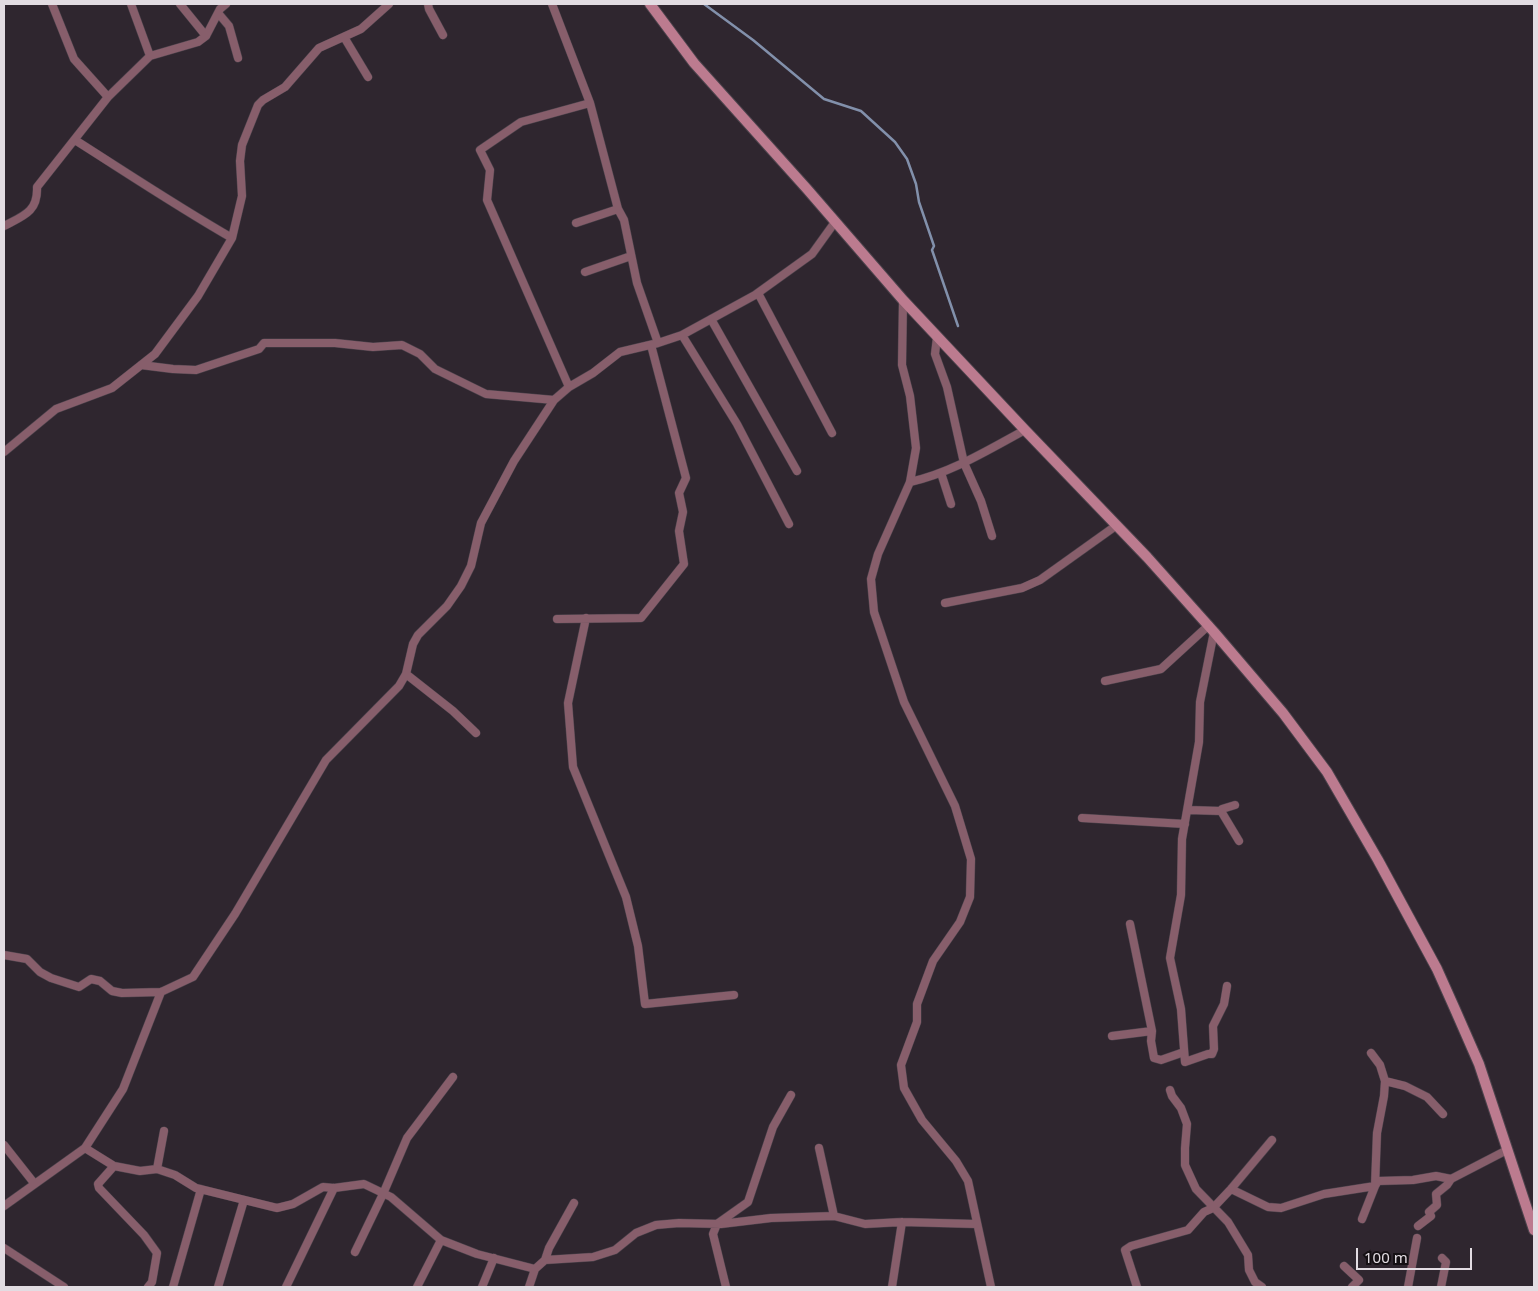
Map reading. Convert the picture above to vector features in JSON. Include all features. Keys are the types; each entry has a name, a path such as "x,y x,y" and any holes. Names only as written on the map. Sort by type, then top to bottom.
{"main road":[{"path":"650,4 694,63 903,300 1211,628 1283,713 1321,765 1378,860 1437,969 1479,1064 1534,1230"}],"street":[{"path":"52,4 74,59 108,97"},
{"path":"131,4 150,56"},
{"path":"180,4 206,36"},
{"path":"4,226 28,213 34,206 38,197 38,187 108,97 150,56 198,42 206,36 218,13 226,4"},
{"path":"4,452 56,409 112,388 156,354 198,296 232,238 242,196 240,161 242,145 258,105 284,87 319,48 361,29 388,4"},
{"path":"428,4 443,35"},
{"path":"552,4 590,103 618,209 624,220 637,283 654,344 686,478 679,492 683,512 679,531 684,564 641,618 557,619"},
{"path":"218,13 229,26 238,58"},
{"path":"344,37 368,77"},
{"path":"569,387 487,200 490,170 480,150 521,122 590,103"},
{"path":"75,140 192,215 232,238"},
{"path":"576,223 618,209"},
{"path":"4,956 27,958 40,972 51,978 79,987 91,979 100,981 112,990 122,993 161,992 194,977 235,914 326,760 399,686 406,674 413,644 418,635 448,606 461,586 471,566 482,523 514,461 554,400 569,387 593,373 620,352 682,335 758,293 812,254 835,222"},
{"path":"585,272 631,256"},
{"path":"758,293 832,433"},
{"path":"903,300 902,365 910,396 916,448 910,482 878,554 871,579 874,612 904,702 954,806 972,859 970,897 960,922 933,961 917,1004 917,1022 901,1065 904,1088 922,1120 956,1161 968,1181 990,1287"},
{"path":"711,319 797,471"},
{"path":"682,335 737,424 789,524"},
{"path":"936,336 935,354 947,387 964,463 981,501 992,536"},
{"path":"141,366 196,370 259,349 264,343 335,343 372,347 402,345 420,354 436,369 486,394 554,400"},
{"path":"910,482 927,479 964,463 1025,430"},
{"path":"941,473 951,504"},
{"path":"945,603 1022,588 1040,580 1117,526"},
{"path":"586,618 568,703 572,767 626,897 638,946 645,1004 734,995"},
{"path":"1105,681 1160,669 1211,628"},
{"path":"1211,628 1200,702 1199,742 1182,839 1181,895 1170,958 1181,1009 1185,1062 1212,1054 1214,1049 1213,1026 1224,1004 1227,986"},
{"path":"406,674 476,733"},
{"path":"1188,810 1222,811 1222,809 1234,806"},
{"path":"1222,811 1239,840"},
{"path":"1082,818 1185,824"},
{"path":"1130,924 1152,1031 1151,1042 1154,1058 1161,1060 1184,1052"},
{"path":"4,1206 85,1148 123,1089 161,992"},
{"path":"1112,1036 1152,1031"},
{"path":"1362,1219 1375,1186 1377,1133 1385,1081 1380,1065 1371,1053"},
{"path":"355,1252 384,1194 407,1138 453,1077"},
{"path":"1385,1081 1405,1086 1427,1097 1443,1114"},
{"path":"1170,1090 1181,1108 1187,1124 1185,1165 1196,1189 1228,1222 1248,1255 1249,1270 1255,1282 1262,1287"},
{"path":"726,1287 713,1234 717,1224 748,1202 774,1127 791,1094"},
{"path":"156,1170 164,1131"},
{"path":"1137,1287 1125,1250 1131,1246 1188,1230 1204,1212 1214,1208 1272,1140"},
{"path":"4,1145 34,1184"},
{"path":"85,1148 114,1166 140,1171 156,1170 175,1175 201,1189 277,1208 293,1204 324,1187 334,1188 364,1184 391,1197 441,1240 494,1258 535,1269"},
{"path":"819,1148 834,1216"},
{"path":"1418,1226 1431,1216 1429,1212 1437,1205 1436,1194 1451,1179 1507,1150"},
{"path":"114,1166 98,1184 99,1188 144,1236 157,1253 152,1282 148,1287"},
{"path":"1231,1189 1268,1207 1281,1208 1324,1194 1375,1186 1378,1182 1413,1180 1436,1176 1451,1179"},
{"path":"286,1287 334,1188"},
{"path":"173,1287 201,1189"},
{"path":"218,1287 244,1200"},
{"path":"529,1287 535,1269 545,1260 548,1248 574,1203"},
{"path":"545,1260 593,1257 615,1250 636,1233 656,1225 679,1223 717,1224 771,1218 834,1216 865,1224 902,1222 976,1224"},
{"path":"892,1287 902,1222"},
{"path":"1408,1287 1417,1238"},
{"path":"417,1287 441,1240"},
{"path":"4,1248 64,1287"},
{"path":"482,1287 494,1258"},
{"path":"1441,1287 1446,1262 1442,1258"},
{"path":"1344,1266 1359,1280 1352,1287"}],"waterway":[{"path":"704,4 753,40 824,99 861,111 895,142 907,159 916,184 919,202 934,246 932,250 958,326"}]}
